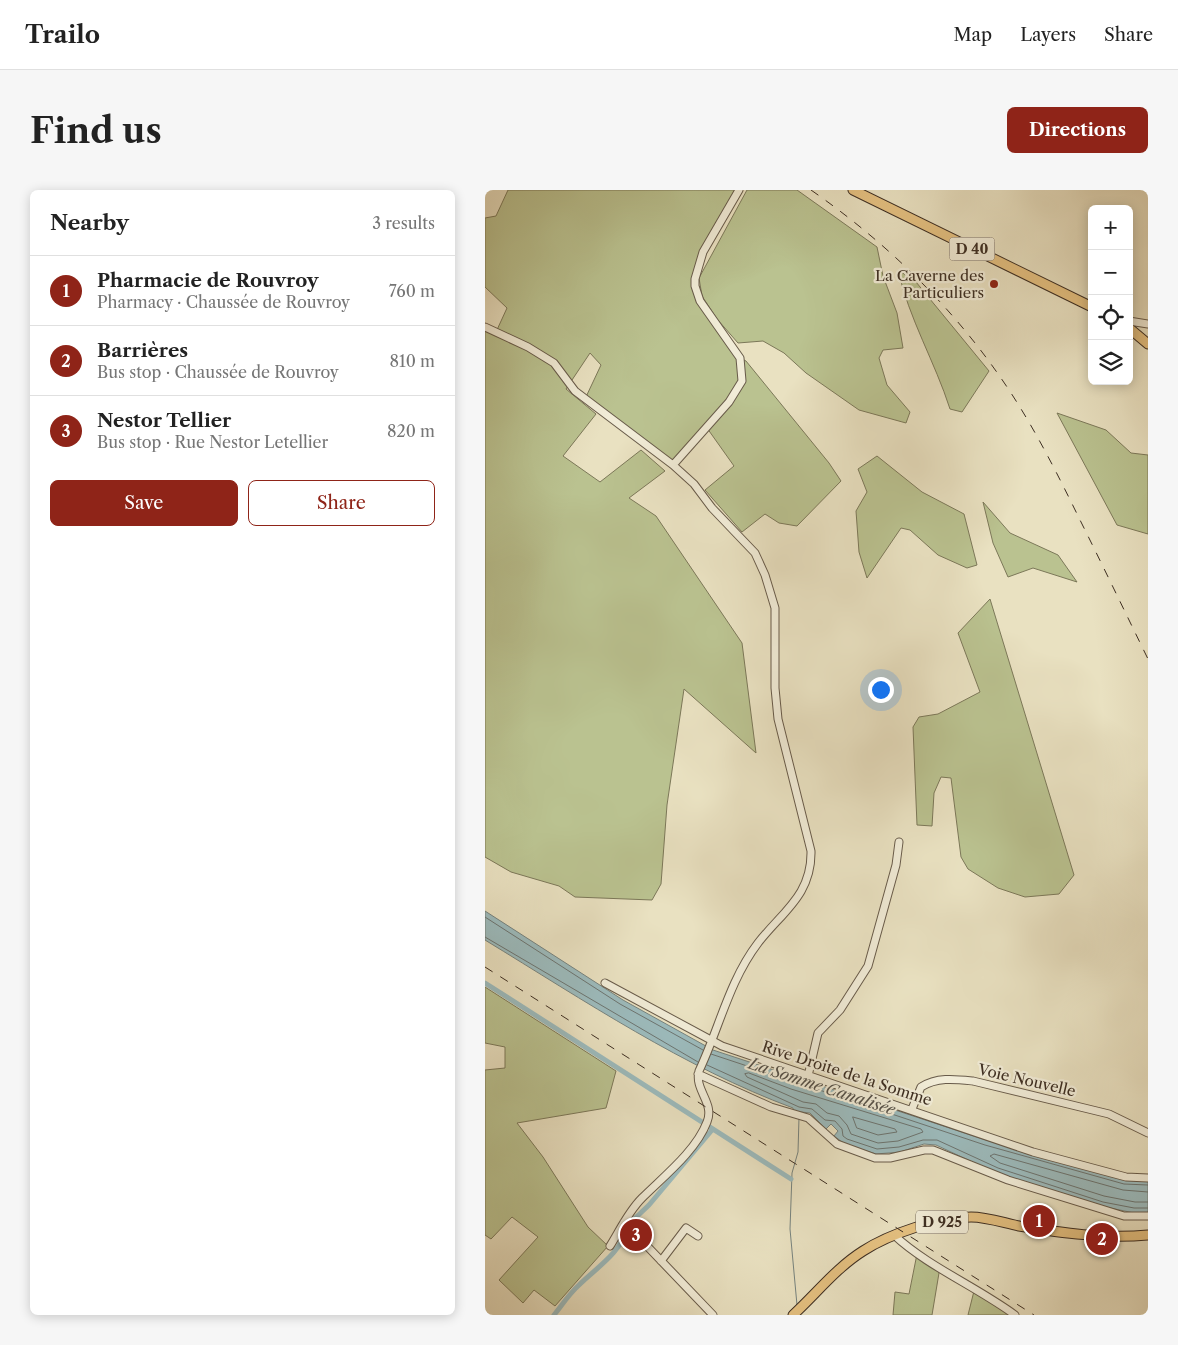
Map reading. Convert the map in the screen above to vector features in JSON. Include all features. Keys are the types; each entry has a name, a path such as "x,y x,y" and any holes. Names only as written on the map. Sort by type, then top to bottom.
{"main road":[{"name":"D 40","path":"853,190 1088,305"},
{"path":"1133,329 1148,344"},
{"name":"D 925","path":"794,1314 850,1260 893,1235 921,1226 970,1217 1065,1233 1113,1237 1148,1235"}],"street":[{"path":"673,465 729,402 739,389 742,381 740,358 700,301 695,286 695,279 703,252 739,190"},
{"path":"1133,325 1140,322 1148,324"},
{"path":"485,327 528,347 553,362 580,395 673,465 694,484 712,508 755,553 765,574 776,616 775,681 779,719 811,850 809,870 803,888 752,952 730,992 713,1043 699,1073 698,1084 709,1108 706,1125 670,1172 641,1199 624,1222 610,1246"},
{"path":"808,1076 817,1032 840,1010 868,966 896,865 899,842"},
{"name":"Rive Droite de la Somme","path":"605,983 713,1043 912,1109 1033,1152 1126,1176 1148,1178"},
{"path":"699,1073 771,1107 804,1116 837,1144 875,1158 891,1158 924,1150 933,1150 1008,1180 1124,1216 1148,1216"},
{"name":"Voie Nouvelle","path":"912,1109 921,1087 937,1080 973,1081 1109,1114 1148,1133"},
{"path":"624,1222 713,1315"},
{"path":"661,1261 686,1228 698,1236"},
{"path":"893,1235 912,1250 1015,1315"}],"green space":[{"path":"508,190 739,190 708,243 695,286 740,358 746,361 829,463 841,481 797,526 779,523 765,514 742,532 705,490 734,466 707,428 673,465 585,399 601,365 590,353 566,389 596,414 563,456 600,482 641,450 665,471 629,498 656,516 742,643 756,753 684,689 667,805 661,884 652,900 575,897 559,886 511,872 485,857 485,327 496,332 507,308 485,287 485,218 496,216"},
{"path":"747,190 797,190 877,247 883,276 897,313 903,348 883,350 879,358 887,385 910,412 906,423 859,410 806,373 784,353 763,341 738,343 717,319 702,296 699,278"},
{"path":"898,270 916,282 989,371 962,412 950,409 915,323"},
{"path":"1057,413 1106,430 1131,453 1148,455 1148,534 1117,525"},
{"path":"877,456 922,492 964,514 977,565 967,568 938,555 910,530 901,528 867,578 859,552 856,511 867,492 858,469"},
{"path":"983,502 1010,533 1058,555 1077,582 1033,568 1008,577 993,543"},
{"path":"990,599 1074,875 1059,894 1025,897 998,888 968,869 961,857 951,778 941,777 934,793 932,826 917,825 913,727 919,717 938,714 980,692 958,633"},
{"path":"485,987 616,1071 606,1108 517,1123 543,1157 588,1227 608,1246 555,1306 534,1290 523,1303 499,1280 538,1237 512,1217 491,1239 485,1235 485,1070 505,1068 505,1047 485,1043"},
{"path":"917,1254 940,1267 932,1315 893,1315 895,1292 909,1294"},
{"path":"974,1291 1010,1315 968,1315"}],"water":[{"name":"La Somme Canalisée","path":"485,911 623,1000 713,1050 986,1140 1057,1161 1148,1180 1148,1213 1134,1213 1101,1206 996,1173 936,1145 924,1144 900,1152 876,1154 845,1144 834,1136 838,1131 831,1124 826,1129 810,1113 793,1111 793,1108 752,1092 674,1053 635,1032 485,940"}],"waterway":[{"path":"485,983 791,1179"},
{"path":"797,1305 790,1229 792,1173 798,1152 799,1118"},
{"path":"630,1223 649,1205 712,1130"},
{"path":"554,1315 575,1288 614,1253 626,1229"}],"railway":[{"path":"811,190 868,234 921,282 990,363 1021,408 1047,455 1148,659"},
{"path":"485,967 1034,1315"}],"place":[{"name":"La Caverne des Particuliers","path":"994,284"},
{"name":"Pharmacie de Rouvroy","path":"1039,1221"},
{"name":"Nestor Tellier","path":"636,1235"},
{"name":"Barrières","path":"1102,1239"}]}
